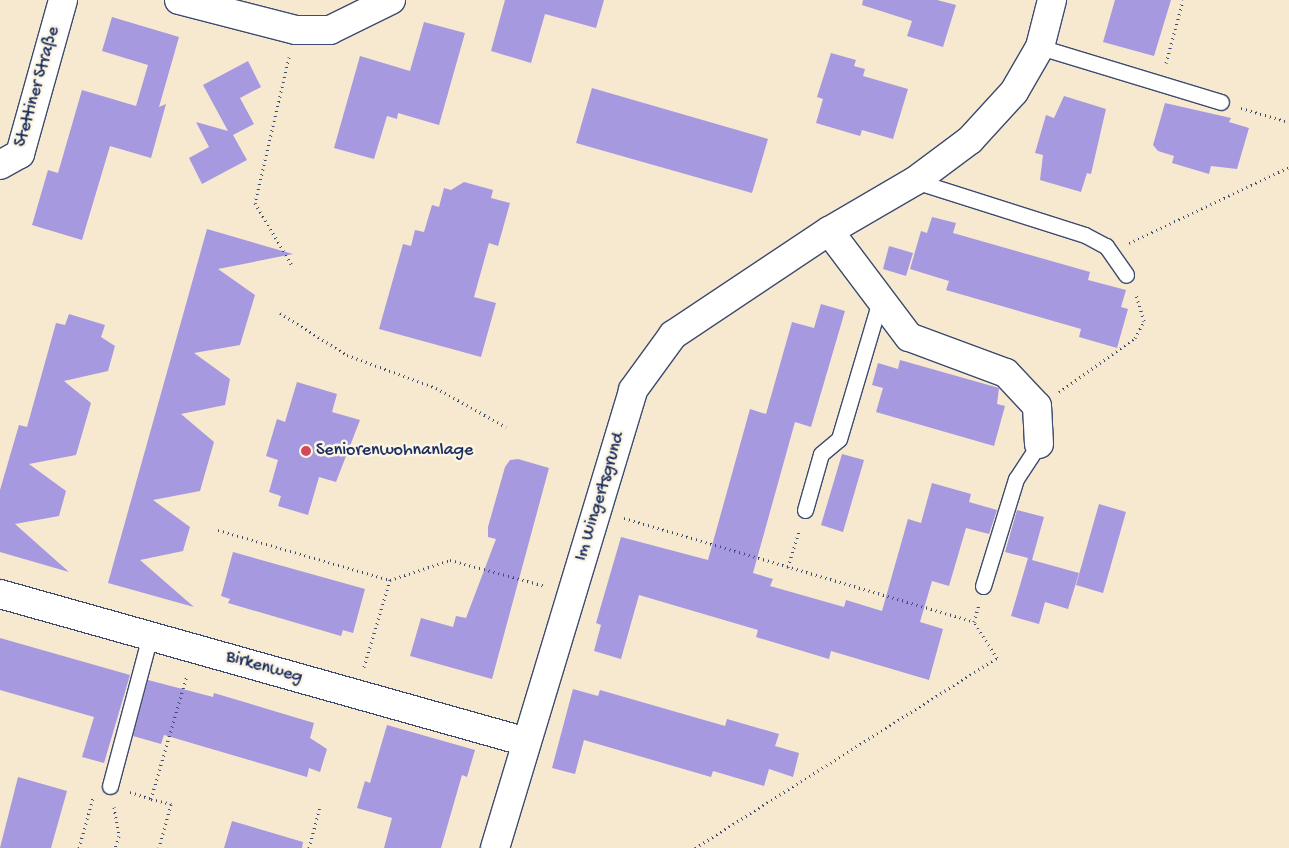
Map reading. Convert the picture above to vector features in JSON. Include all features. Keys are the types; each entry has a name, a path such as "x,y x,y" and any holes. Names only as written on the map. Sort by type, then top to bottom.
{"street":[{"name":"Stettiner Straße","path":"0,165 20,154 63,0"},
{"path":"179,0 296,30 330,30 391,0"},
{"name":"Im Wingertsgrund","path":"495,848 633,390 673,335 829,231 915,181 970,140 1014,92 1040,47 1052,0"},
{"path":"829,231 881,297 909,337 1006,373 1037,406 1039,444"},
{"name":"Birkenweg","path":"0,594 527,742"}],"lane":[{"path":"1040,47 1221,102"},
{"path":"915,181 1085,234 1110,252 1126,275"},
{"path":"804,510 821,454 839,439 881,297"},
{"path":"983,586 1016,479 1039,444"},
{"path":"110,786 150,636"}],"path":[{"path":"1160,83 1183,0"},
{"path":"293,266 255,203 296,30"},
{"path":"1221,102 1289,122"},
{"path":"1110,252 1289,167"},
{"path":"1037,406 1135,338 1144,321 1126,275"},
{"path":"280,313 347,356 436,388 506,427"},
{"path":"597,510 974,622 997,658 695,848"},
{"path":"788,567 804,510"},
{"path":"218,530 390,580 450,560 572,594"},
{"path":"356,694 390,580"},
{"path":"974,622 983,586"},
{"path":"151,799 195,649"},
{"path":"79,848 97,784 171,804 159,848"},
{"path":"110,786 119,836 116,848"},
{"path":"309,848 320,806"}],"building":[{"path":"505,0 604,0 596,28 545,14 531,63 491,51"},
{"path":"863,0 937,0 956,5 943,47 907,36 912,21 862,5"},
{"path":"1115,0 1171,0 1154,56 1103,42"},
{"path":"112,17 179,37 159,107 166,104 151,158 110,146 82,240 32,225 48,170 58,173 82,90 136,106 148,65 102,51"},
{"path":"424,22 465,33 439,125 398,113 397,119 387,116 374,159 334,148 360,56 410,71"},
{"path":"831,53 856,60 854,66 865,69 863,76 908,89 893,139 862,130 860,136 816,123 823,99 817,97"},
{"path":"248,61 261,87 240,98 254,124 233,135 247,160 202,184 189,158 209,147 196,122 228,131 203,85"},
{"path":"592,88 768,139 752,193 576,143"},
{"path":"1064,96 1106,109 1091,174 1087,173 1081,192 1040,180 1043,155 1035,153 1046,115 1054,118"},
{"path":"1165,103 1231,118 1229,122 1249,128 1237,169 1211,166 1209,174 1172,163 1174,156 1158,151 1153,145"},
{"path":"464,182 493,190 491,198 510,203 498,246 489,243 474,297 496,303 481,357 379,329 403,244 411,246 415,230 424,232 432,205 439,207 444,188 451,190"},
{"path":"932,217 956,223 953,233 1090,272 1088,280 1126,290 1121,307 1128,309 1117,348 1079,337 1081,329 946,290 949,281 910,269 921,231 927,233"},
{"path":"207,229 293,254 218,269 255,295 240,345 194,353 230,379 225,405 181,414 214,442 200,491 153,500 190,527 183,551 140,560 194,607 108,583"},
{"path":"889,246 913,253 906,276 883,269"},
{"path":"821,304 845,311 811,427 795,422 753,573 773,579 770,586 844,607 846,600 882,611 908,519 921,523 932,483 971,494 969,502 997,510 989,534 966,528 949,586 932,581 920,622 943,629 929,680 831,651 829,659 756,637 758,630 639,595 621,659 594,651 601,625 596,623 621,537 708,560 750,409 766,414 792,322 814,328"},
{"path":"69,314 105,325 101,337 115,346 108,371 64,381 91,403 76,455 29,464 66,491 59,516 15,524 69,572 0,552 0,490 19,425 27,427 56,323 65,325"},
{"path":"900,360 999,388 997,404 1005,406 994,446 876,412 883,388 872,385 878,363 898,369"},
{"name":"Seniorenwohnanlage","path":"297,382 337,394 332,412 360,420 336,482 319,477 308,515 278,506 281,496 269,492 278,460 266,456 277,419 285,422"},
{"path":"842,454 864,460 843,532 821,525"},
{"path":"518,459 549,468 492,679 410,656 421,618 453,627 456,616 466,618 496,539 488,537 488,527 505,467 510,460"},
{"path":"1099,504 1126,512 1103,593 1076,585"},
{"path":"1017,510 1044,517 1032,560 1079,573 1068,609 1045,602 1039,624 1011,616 1028,558 1005,552"},
{"path":"233,552 365,589 353,633 343,630 341,636 228,603 230,599 221,596"},
{"path":"0,638 130,675 104,763 82,757 94,717 0,690"},
{"path":"148,680 213,697 214,693 314,723 310,738 327,749 320,772 309,768 307,777 164,735 161,744 133,736"},
{"path":"573,689 598,696 600,690 725,726 727,719 779,734 775,746 799,753 793,777 769,769 764,786 713,771 711,777 584,740 575,774 552,768"},
{"path":"387,725 475,750 467,777 462,775 441,848 384,848 392,818 357,808 365,781 370,783"},
{"path":"18,777 67,791 51,848 0,848"},
{"path":"232,821 303,842 302,848 224,848"}],"place":[{"name":"Seniorenwohnanlage","path":"306,451"}]}
